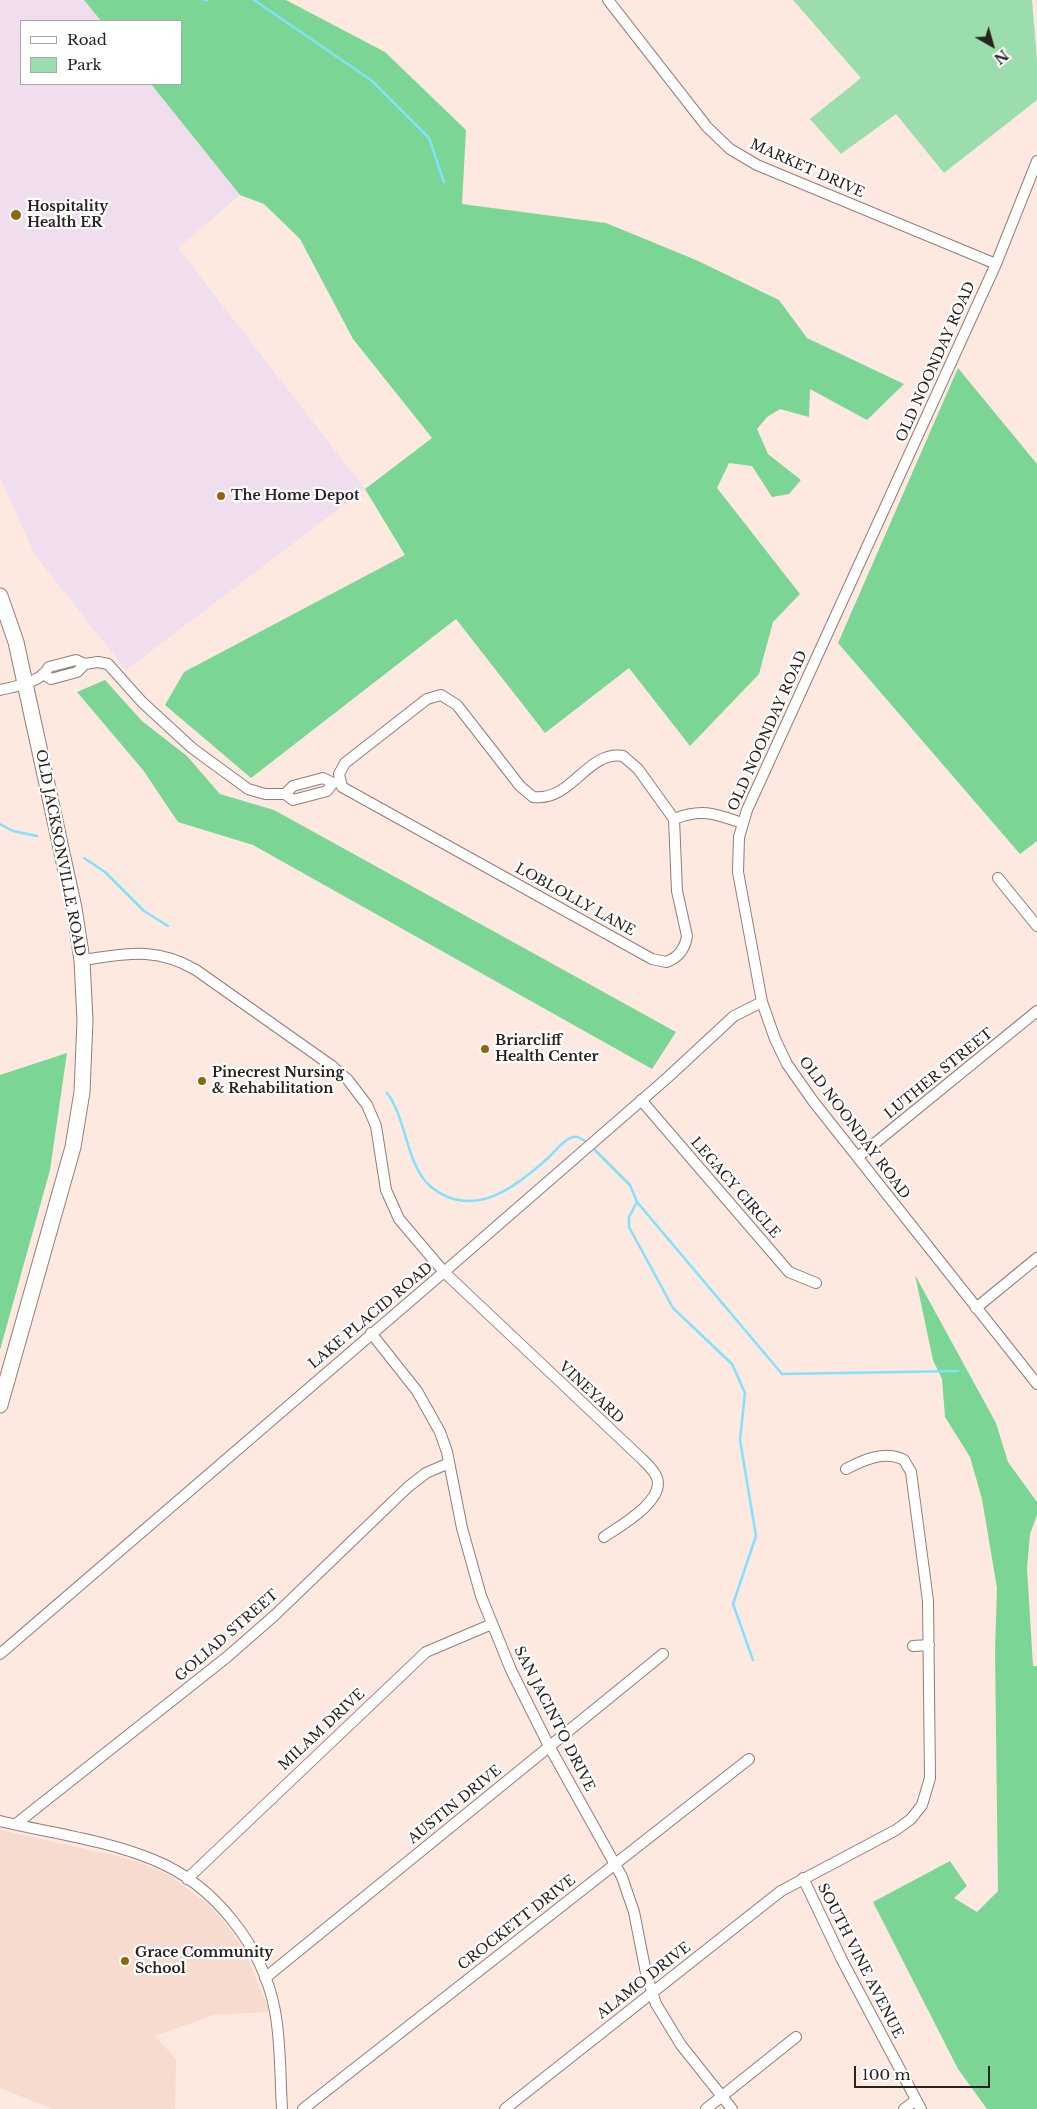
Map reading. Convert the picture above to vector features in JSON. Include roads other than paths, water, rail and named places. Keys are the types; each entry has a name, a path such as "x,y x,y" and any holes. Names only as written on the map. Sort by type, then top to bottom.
{"main road":[{"name":"OLD JACKSONVILLE ROAD","path":"0,596 14,635 74,908 82,960 85,1046 76,1132 0,1405"}],"street":[{"name":"MARKET DRIVE","path":"608,0 692,109 730,149 758,165 996,264"},
{"name":"OLD NOONDAY ROAD","path":"1037,161 996,264 742,823 738,849 738,872 762,1002 775,1039 791,1070 813,1101 1037,1384"},
{"path":"0,690 25,684 45,675 50,667 58,664 76,660 85,664 98,662 108,664 142,702 185,742 248,789 265,794 285,794 292,786 323,778 336,782 345,763 427,699 441,695 457,705 520,786 533,796 553,796 604,757 623,756 638,769 674,819 691,813 708,812 742,823"},
{"name":"LOBLOLLY LANE","path":"336,782 344,789 659,962 666,962 677,957 686,943 687,936 677,891 674,819"},
{"path":"998,878 1037,926"},
{"path":"82,960 145,953 178,961 203,976 340,1072 361,1095 372,1116 380,1145 386,1190 394,1211 444,1272"},
{"name":"LAKE PLACID ROAD","path":"0,1654 642,1100 734,1016 762,1002"},
{"name":"LUTHER STREET","path":"858,1158 1037,1011"},
{"name":"LEGACY CIRCLE","path":"642,1100 789,1272 816,1283"},
{"path":"976,1308 1037,1258"},
{"name":"VINEYARD","path":"444,1272 642,1459 656,1477 658,1485 653,1499 638,1513 604,1537"},
{"name":"SAN JACINTO DRIVE","path":"371,1333 405,1374 424,1402 440,1432 449,1463 462,1528 477,1583 492,1624 511,1670 549,1746 615,1863 632,1904 643,1964 652,1992 675,2036 732,2109"},
{"name":"ALAMO DRIVE","path":"504,2109 781,1891 902,1826 922,1805 930,1778 928,1595 909,1465 901,1458 889,1456 866,1459 846,1469"},
{"name":"GOLIAD STREET","path":"16,1824 228,1658 408,1487 426,1473 449,1463"},
{"name":"MILAM DRIVE","path":"188,1879 426,1652 492,1624"},
{"path":"913,1646 929,1645"},
{"name":"AUSTIN DRIVE","path":"265,1978 663,1654"},
{"name":"CROCKETT DRIVE","path":"302,2109 749,1759"},
{"path":"0,1820 131,1852 164,1865 188,1879 211,1898 235,1924 251,1949 265,1978 277,2022 282,2109"},
{"name":"SOUTH VINE AVENUE","path":"803,1878 842,1960 918,2105"},
{"path":"706,2109 796,2037"},
{"path":"904,2109 918,2105"}],"waterway":[{"path":"254,0 371,80 429,138 444,182"},
{"path":"0,824 13,831 37,836"},
{"path":"84,858 105,872 144,911 168,926"},
{"path":"387,1093 394,1104 411,1154 422,1177 430,1186 446,1196 462,1201 477,1200 507,1189 522,1180 569,1138 578,1137 585,1141"},
{"path":"594,1149 630,1185 637,1202 782,1374 958,1371"},
{"path":"637,1202 629,1217 629,1227 673,1308 732,1364 745,1393 740,1440 756,1536 733,1604 753,1660"}],"place":[{"name":"Hospitality Health ER","path":"16,215"},
{"name":"The Home Depot","path":"221,496"},
{"name":"Briarcliff Health Center","path":"485,1049"},
{"name":"Pinecrest Nursing & Rehabilitation","path":"202,1081"},
{"name":"Grace Community School","path":"125,1961"}]}
